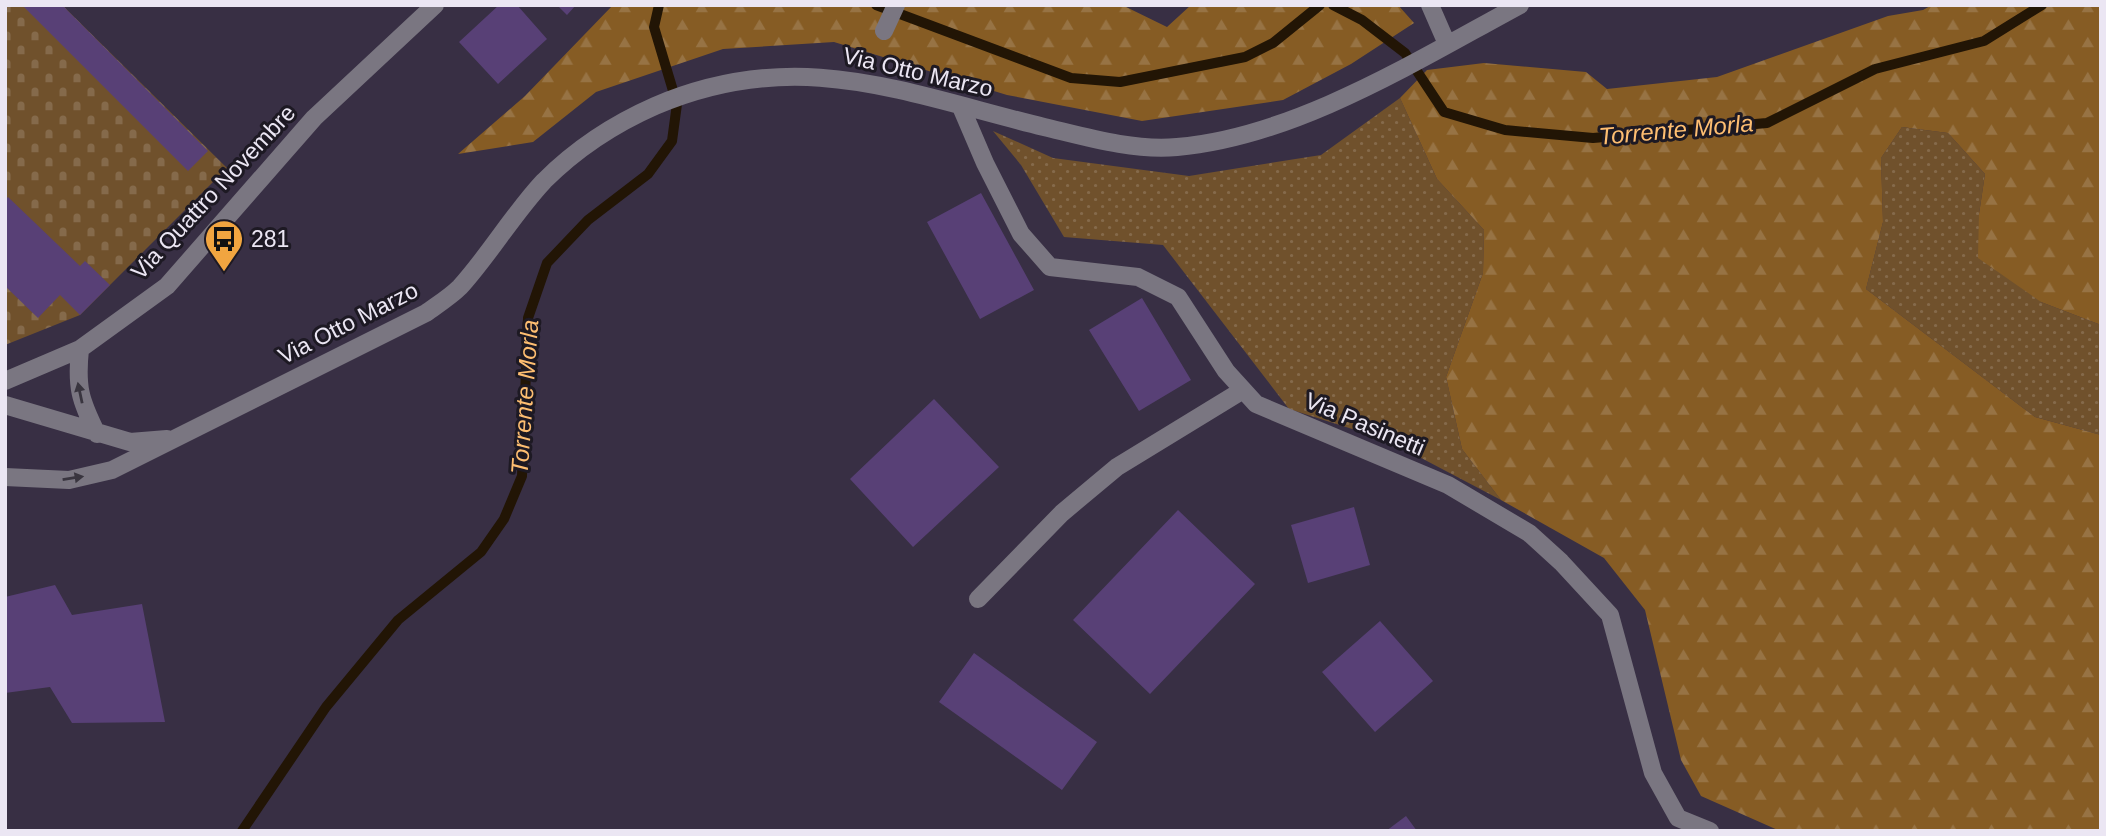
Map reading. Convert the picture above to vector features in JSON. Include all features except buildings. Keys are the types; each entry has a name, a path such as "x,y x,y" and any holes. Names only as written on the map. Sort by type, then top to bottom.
{"street":[{"name":"Via Quattro Novembre","path":"5,381 80,349 167,286 314,118 435,5"},
{"path":"884,31 896,5"},
{"path":"1430,5 1444,46"},
{"name":"Via Otto Marzo","path":"5,477 69,480 112,470 426,313 458,289 552,174 588,142 655,106 724,83 795,74 852,79 1102,141 1174,148 1247,136 1306,116 1520,5"},
{"name":"Via Pasinetti","path":"961,107 985,163 1021,234 1050,267 1138,277 1178,297 1226,371 1256,404 1448,485 1512,521 1561,562 1610,615 1653,773 1678,818 1710,831"},
{"path":"80,349 77,379 80,400 97,434"},
{"path":"978,599 1062,513 1117,467 1243,390"},
{"name":"Via Otto Marzo","path":"5,405 130,442 178,438"}],"green space":[{"path":"5,5 62,5 227,168 80,315 5,345"},
{"path":"613,5 1122,5 1167,27 1191,5 1398,5 1414,23 1351,64 1283,100 1142,121 1007,95 834,42 723,49 596,92 533,142 458,154 525,96"},
{"path":"1932,5 2101,5 2101,325 2041,302 1978,258 1979,214 1985,174 1948,133 1902,127 1881,158 1883,222 1866,289 2035,417 2101,435 2101,831 1780,831 1701,796 1681,760 1645,610 1604,558 1501,500 1462,449 1446,377 1483,273 1484,230 1437,179 1400,98 1427,70 1484,63 1586,72 1607,89 1717,77 1888,16 1923,10"},
{"path":"1400,98 1437,179 1484,230 1483,273 1446,377 1462,449 1501,500 1387,440 1289,409 1163,245 1064,237 1021,165 993,131 1053,158 1189,176 1321,155"},
{"path":"1902,127 1948,133 1985,174 1979,214 2041,302 2101,325 2101,435 2035,417 1866,289 1883,222 1881,158"}],"waterway":[{"name":"Torrente Morla","path":"242,831 326,707 398,620 481,552 504,519 522,476 528,318 547,263 588,220 648,174 672,141 677,104 654,27 659,5"},
{"name":"Torrente Morla","path":"876,5 1071,78 1120,82 1245,57 1273,43 1320,5"},
{"name":"Torrente Morla","path":"1333,5 1362,20 1405,53 1444,112 1505,130 1593,138 1767,123 1875,69 1984,41 2042,5"}],"place":[{"name":"281","path":"224,273"}]}
